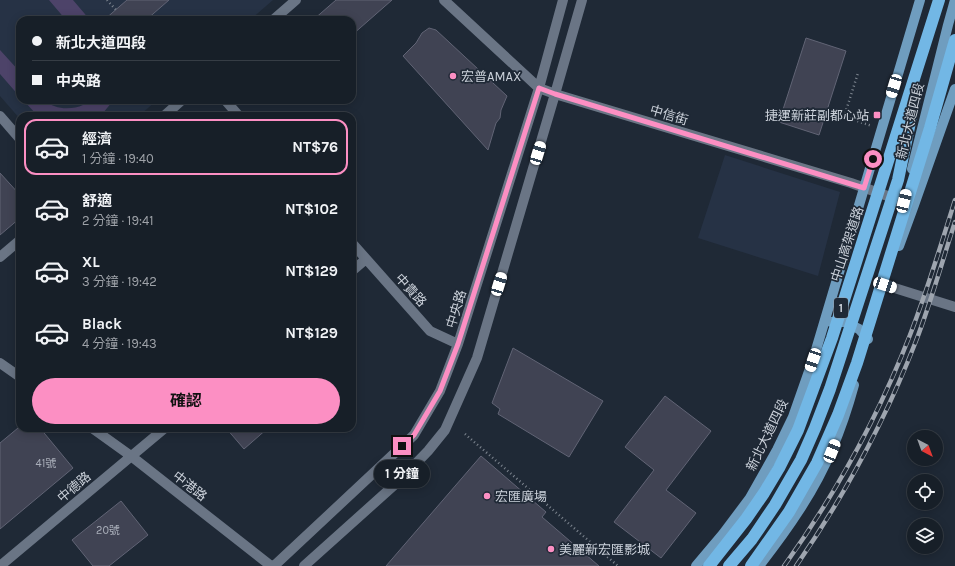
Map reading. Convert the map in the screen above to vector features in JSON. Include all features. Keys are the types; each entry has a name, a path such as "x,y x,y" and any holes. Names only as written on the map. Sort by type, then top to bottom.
{"highway":[{"name":"中山高架道路","path":"708,566 746,519 764,493 779,468 798,430 832,338 939,0"},
{"path":"729,566 752,539 775,505 801,460 830,389 898,180 930,29"},
{"path":"751,566 789,512 817,463 838,415 857,363 930,128 955,40"}],"main road":[{"name":"新北大道四段","path":"696,566 723,534 750,498 777,450 793,417 813,360 920,0"},
{"name":"新北大道四段","path":"897,250 904,201 955,0"},
{"name":"新北大道四段","path":"759,566 779,541 798,512 816,483 832,451 843,422 885,285 955,89"},
{"path":"822,329 832,322 845,322 859,329 868,339"}],"street":[{"path":"278,16 296,0"},
{"name":"中信街","path":"444,0 539,88 864,188 914,205"},
{"name":"中央路","path":"272,566 414,435 440,391 458,344 539,88 563,0"},
{"path":"304,566 401,479 428,451 445,430 477,358 582,0"},
{"path":"168,112 178,104"},
{"path":"228,104 236,112"},
{"path":"0,116 16,134"},
{"path":"0,257 16,243"},
{"name":"中貴路","path":"356,248 430,330 458,344"},
{"path":"356,268 366,259"},
{"path":"885,285 955,307"},
{"path":"0,363 16,374"},
{"name":"中港路","path":"98,432 131,456 272,566"},
{"name":"中德路","path":"0,566 160,432"}],"path":[{"path":"107,0 116,10"},
{"path":"827,111 844,117 858,73"},
{"path":"465,434 618,566"}],"shaded area":[{"path":"0,0 273,0 255,16 16,16 16,104 152,104 144,112 16,112 16,114 0,96"},
{"path":"49,0 73,0 87,16 63,16"},
{"path":"0,50 16,68 16,92 0,74"},
{"path":"27,104 50,104 63,108 74,108 85,104 110,104 104,112 34,112"},
{"path":"725,155 840,192 818,276 698,238"}],"building":[{"path":"127,0 169,0 151,16 109,16"},
{"path":"336,0 392,0 356,32 356,16 318,16"},
{"name":"宏普AMAX","path":"429,28 436,30 507,96 501,110 500,118 496,123 488,150 403,56 416,43 422,33"},
{"path":"806,38 846,51 819,135 779,122"},
{"path":"0,173 16,191 16,221 0,235"},
{"path":"513,348 603,401 569,457 498,414 500,409 492,403"},
{"path":"665,396 711,431 666,490 696,513 661,558 614,522 654,470 625,447"},
{"path":"16,430 16,432 43,432 73,468 0,529 0,443"},
{"path":"229,432 263,432 244,449"},
{"name":"宏匯廣場","path":"481,456 546,512 542,517 599,566 386,566"},
{"path":"121,501 148,535 109,566 93,566 72,540"}],"railway":[{"path":"784,566 803,539 838,483 884,396 910,335 934,268 955,200"},
{"path":"796,566 847,485 863,457 891,400 916,341 932,297 955,222"}],"place":[{"name":"宏普AMAX","path":"453,76"},
{"name":"捷運新莊副都心站","path":"877,115"},
{"name":"宏匯廣場","path":"487,496"},
{"name":"美麗新宏匯影城","path":"551,549"}],"route":[{"path":"402,446 414,435 440,391 458,344 539,88 864,188 873,159"}]}
